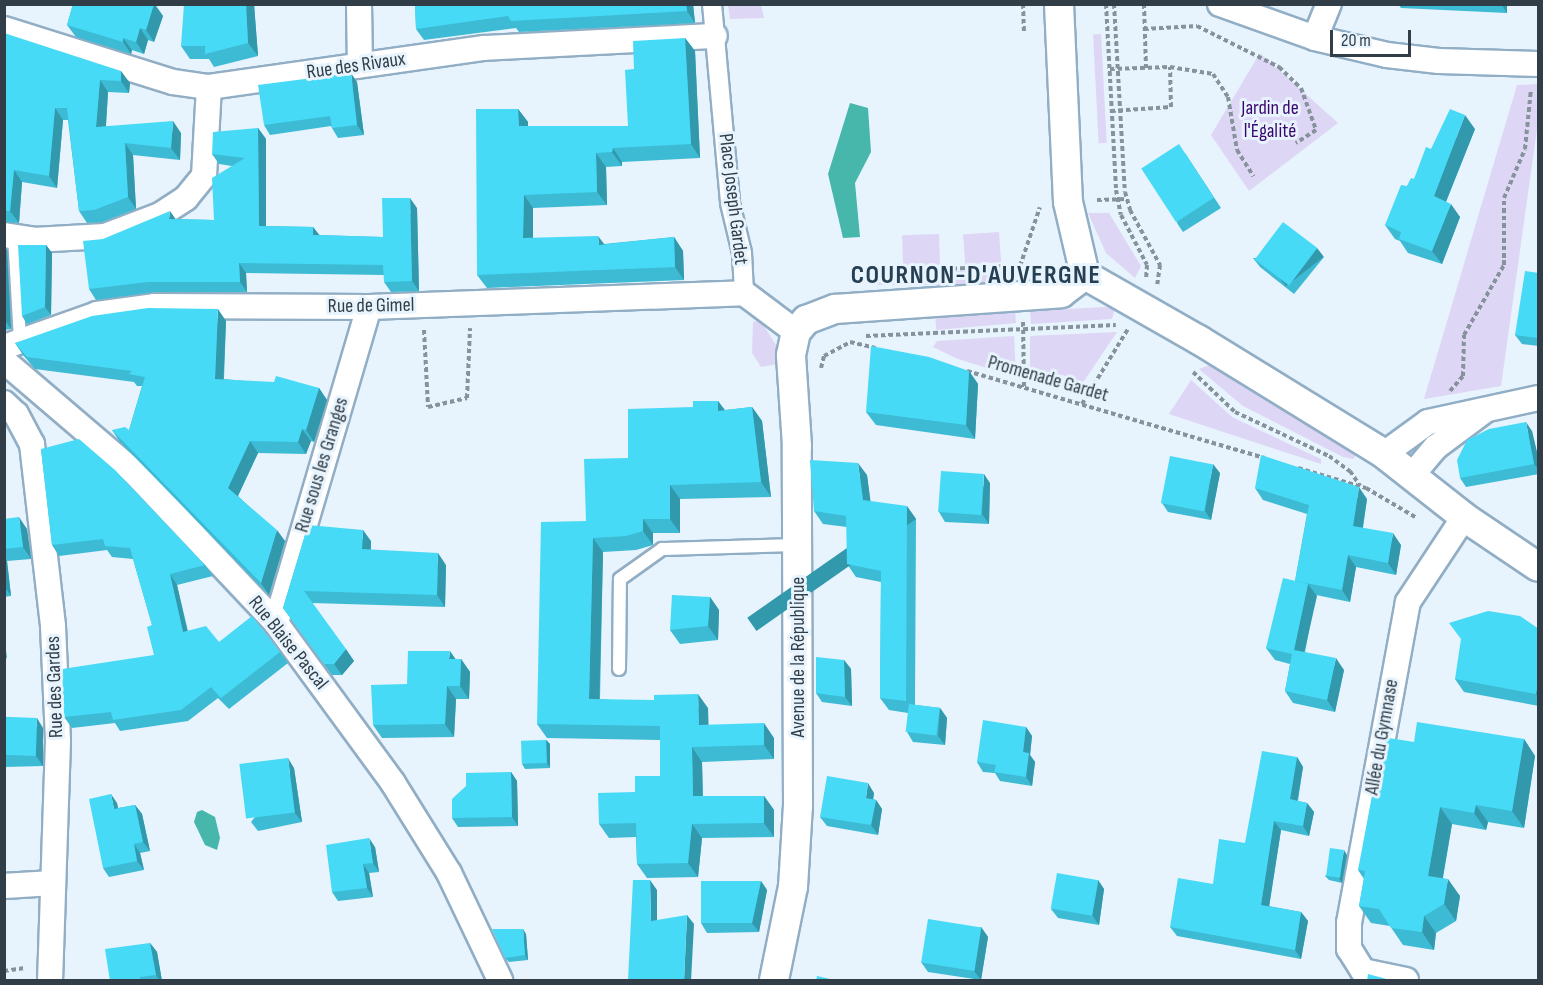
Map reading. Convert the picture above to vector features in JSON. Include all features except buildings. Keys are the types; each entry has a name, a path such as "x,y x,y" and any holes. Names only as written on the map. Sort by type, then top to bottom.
{"street":[{"path":"359,4 360,65"},
{"name":"Place Joseph Gardet","path":"712,4 730,203 742,253 744,293 796,332"},
{"path":"1059,4 1068,202 1084,275 1131,316 1384,454 1413,474 1464,517 1539,567"},
{"path":"1220,4 1315,38 1387,55 1535,64"},
{"path":"1315,38 1329,4"},
{"name":"Rue des Rivaux","path":"4,29 173,82 209,87 484,48 715,36"},
{"path":"9,236 34,240 105,236 139,225 186,198 204,176 209,87"},
{"path":"796,332 806,320 835,309 1061,293 1084,275"},
{"name":"Rue de Gimel","path":"12,343 97,314 155,306 369,307 744,293"},
{"name":"Rue sous les Granges","path":"276,623 369,307"},
{"name":"Avenue de la République","path":"774,981 793,887 798,806 797,545 791,355 796,332"},
{"name":"Rue Blaise Pascal","path":"4,361 133,471 276,623 393,783 449,873 500,981"},
{"path":"1384,454 1428,422 1539,398"},
{"name":"Rue des Gardes","path":"4,403 16,414 32,444 53,626 58,741 50,981"},
{"path":"1413,474 1436,447 1490,407"},
{"name":"Allée du Gymnase","path":"1406,981 1363,976 1349,949 1349,922 1408,602 1464,517"},
{"path":"4,886 53,883"}],"lane":[{"path":"9,236 12,343"},
{"path":"619,669 620,579 662,549 797,545"}],"path":[{"path":"1023,4 1024,33"},
{"path":"1082,404 1131,316 1146,278 1147,265 1121,215 1116,190 1106,4"},
{"path":"873,338 1131,316 1160,282 1160,265 1127,199 1114,4"},
{"path":"1144,4 1146,68"},
{"path":"1144,29 1197,26 1279,67 1301,88 1317,130 1296,143"},
{"path":"1447,396 1463,376 1464,335 1504,265 1504,198 1525,149 1535,64"},
{"path":"1110,69 1170,67 1194,69 1213,74 1228,97 1237,150 1253,176"},
{"path":"1112,111 1171,107 1170,67"},
{"path":"423,305 428,407 467,398 471,303"},
{"path":"1131,316 1137,335"},
{"path":"820,373 824,356 850,342 878,349"},
{"path":"1185,363 1235,412 1329,456 1350,471 1360,486 1290,465"},
{"name":"Promenade Gardet","path":"963,370 1268,459"}],"green space":[{"path":"728,5 761,5 764,18 730,19"},
{"path":"1093,34 1101,34 1107,143 1099,143"},
{"name":"Jardin de l'Égalité","path":"1260,53 1338,123 1249,191 1211,135"},
{"path":"1538,84 1538,122 1501,386 1424,399 1517,85"},
{"path":"1088,213 1109,213 1141,266 1135,278 1106,253"},
{"path":"999,232 1001,262 965,264 963,235"},
{"path":"939,234 940,265 903,266 902,235"},
{"path":"874,271 1012,271 1012,285 874,285"},
{"path":"1115,308 1112,319 1031,324 1030,311"},
{"path":"1015,311 1016,323 936,330 935,318"},
{"path":"760,320 778,348 778,364 761,367 752,353 753,322"},
{"path":"1117,332 1080,387 1063,375 1030,376 1030,336"},
{"path":"1014,336 1016,377 958,359 933,347 937,341"},
{"path":"1212,364 1359,452 1353,459 1343,457 1243,406 1199,369"},
{"path":"1191,380 1232,417 1321,459 1321,464 1169,414"}],"shaded area":[{"path":"850,103 868,108 871,152 855,183 860,237 843,238 828,174"},
{"path":"202,810 215,817 220,838 217,850 205,845 194,822 197,812"}],"district":[{"name":"COURNON-D'AUVERGNE","path":"976,276"}]}
